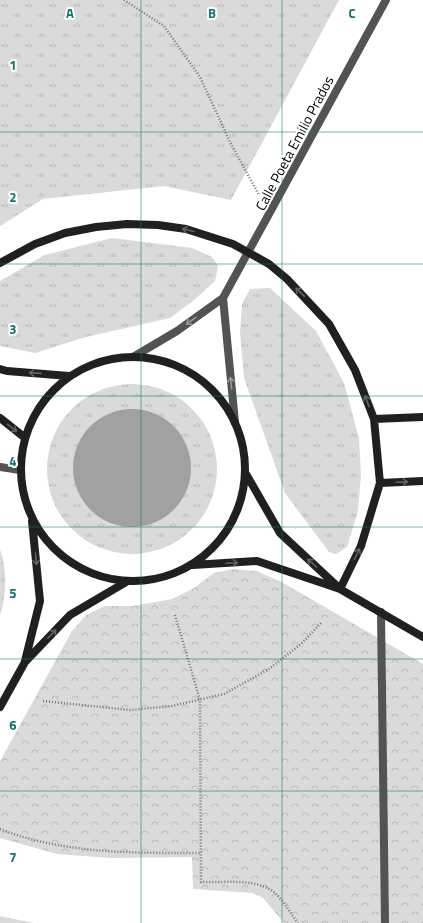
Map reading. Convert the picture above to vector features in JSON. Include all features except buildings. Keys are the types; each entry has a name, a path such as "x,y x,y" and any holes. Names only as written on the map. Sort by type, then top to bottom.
{"main road":[{"path":"0,263 35,244 65,233 96,227 127,224 158,225 186,229 233,244 250,252 269,264 286,279 329,324 344,348 355,370 374,419 380,483 361,546 340,589"},
{"path":"0,707 24,662 40,601 32,520 23,496 20,470 24,438 30,421 39,406 53,390 70,376 100,362 133,357 164,361 193,374 218,395 235,422 244,447 246,474 238,510 221,541 194,565 161,579 126,582 89,573 56,552 32,520"},
{"path":"0,369 7,371 70,376"},
{"path":"374,419 423,417"},
{"path":"0,418 24,438"},
{"path":"246,474 280,533 340,589"},
{"path":"380,483 423,481"},
{"path":"194,565 257,561 340,589 423,637"},
{"path":"24,662 70,615 126,582"}],"street":[{"name":"Calle Poeta Emilio Prados","path":"223,298 250,252 386,0"},
{"path":"133,357 177,331 223,298"},
{"path":"223,298 235,422"},
{"path":"0,467 20,470"},
{"path":"381,612 386,923"}],"path":[{"path":"124,0 164,26 200,77 231,144 270,215"},
{"path":"174,615 200,700 201,882 250,884 265,887 277,895 298,923"},
{"path":"43,701 130,710 172,706 224,694 269,669 301,644 322,622"},
{"path":"0,829 37,841 78,848 123,852 201,853"}],"green space":[{"path":"0,0 339,0 231,200 164,186 43,199 0,226"},
{"path":"112,238 192,248 212,257 218,266 215,281 193,301 170,318 86,337 35,353 0,346 0,281 45,255"},
{"path":"270,288 316,331 344,383 359,438 361,475 358,511 347,547 336,554 329,552 285,493 244,378 240,332 242,304 250,289"},
{"path":"124,384 140,384 165,390 186,403 198,415 211,436 214,444 217,469 216,486 211,502 198,523 186,535 165,548 157,551 140,554 124,554 99,548 78,535 66,523 53,502 50,494 47,477 47,461 53,436 66,415 78,403 99,390 107,387"},
{"path":"0,549 5,573 5,591 0,615"},
{"path":"233,569 256,571 280,581 423,664 423,923 284,923 263,898 253,893 193,889 192,857 111,858 57,854 0,838 0,761 72,631 86,615 105,606 133,606 172,599 194,588 214,573"},
{"path":"0,916 4,917 34,923 0,923"}],"shaded area":[{"path":"132,409 155,413 174,426 187,445 191,468 187,491 174,510 155,523 132,527 109,523 90,510 77,491 73,468 77,445 90,426 109,413"}]}
